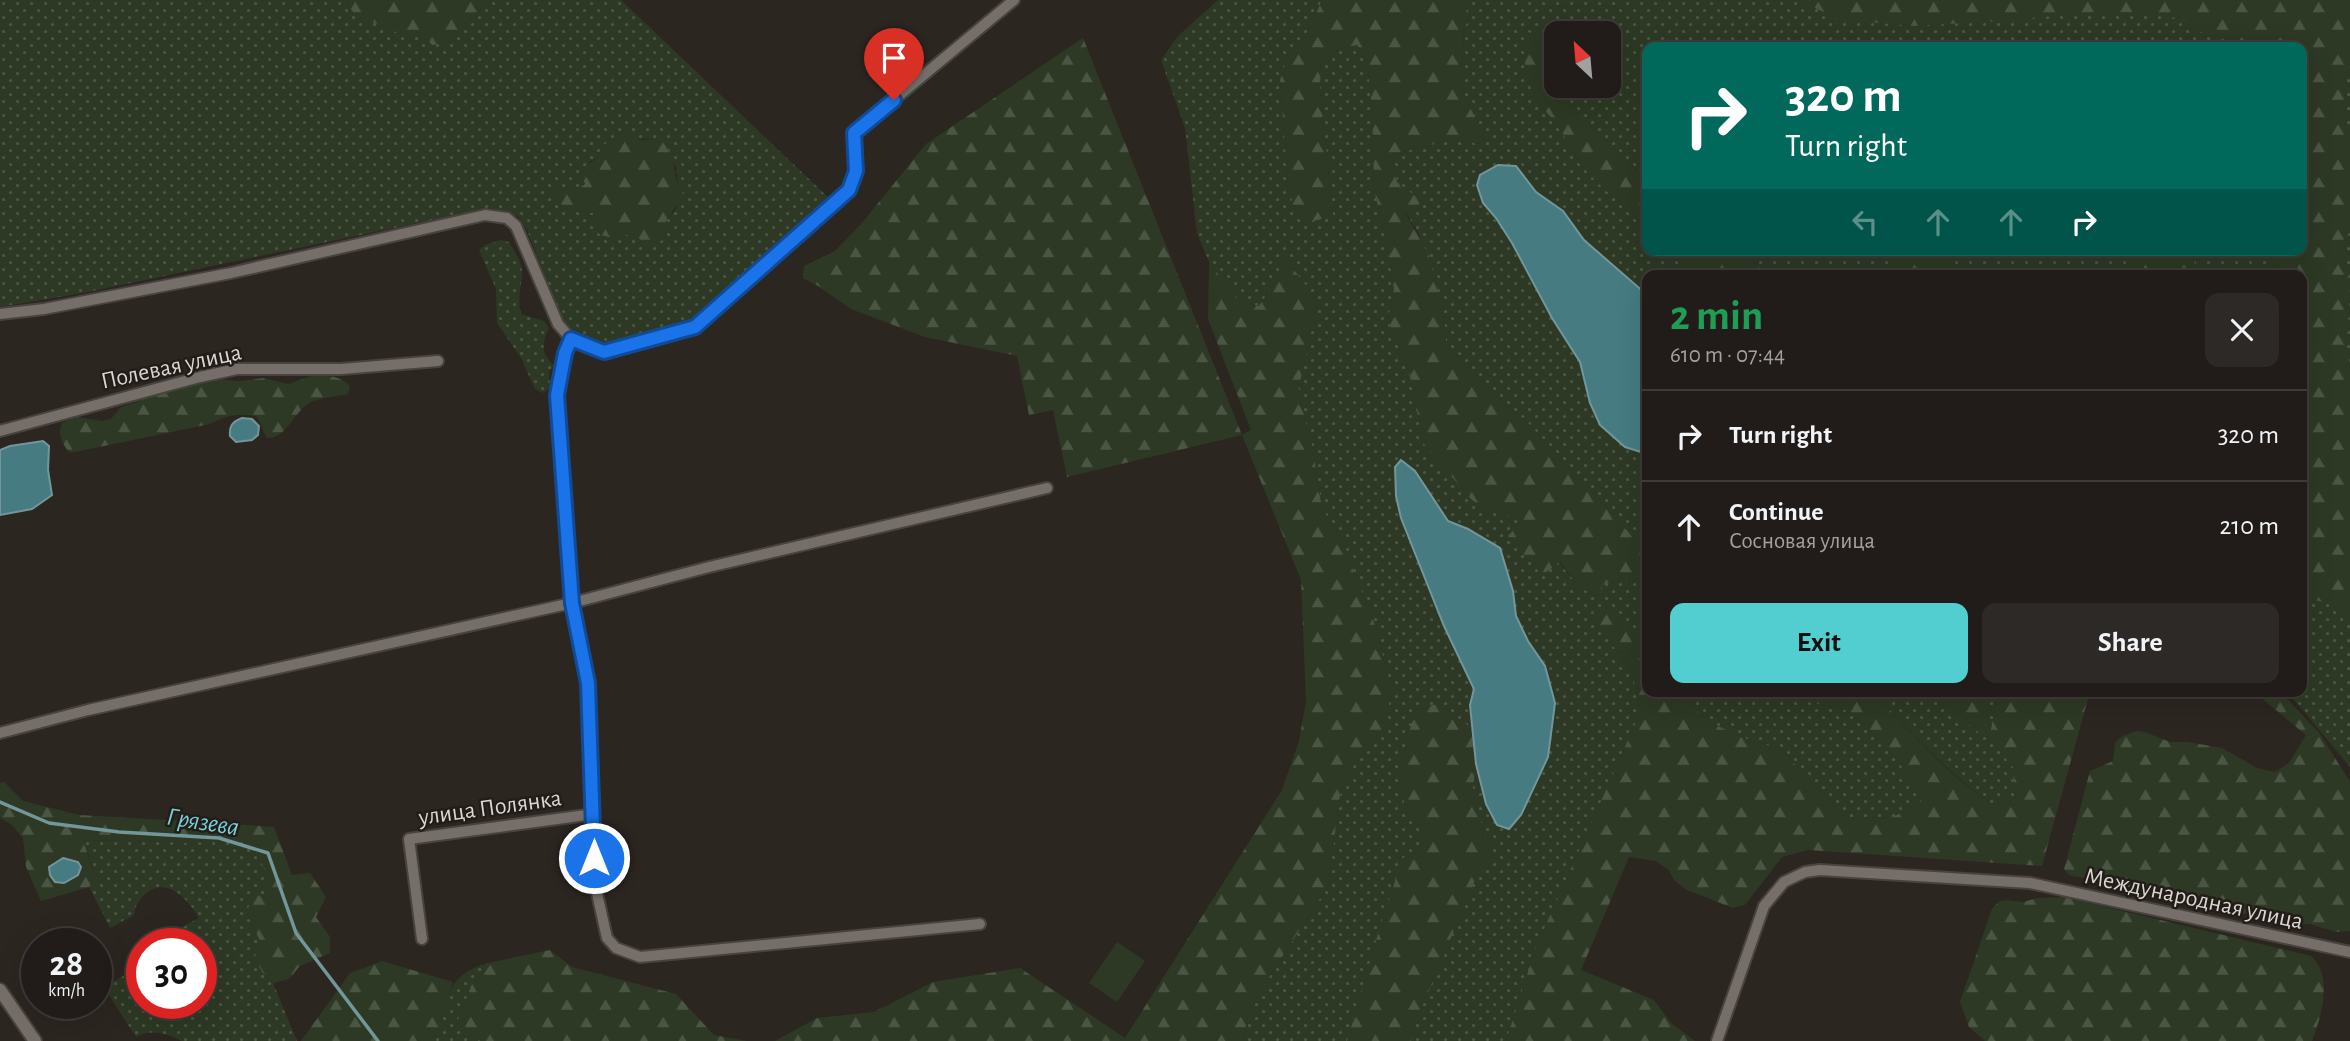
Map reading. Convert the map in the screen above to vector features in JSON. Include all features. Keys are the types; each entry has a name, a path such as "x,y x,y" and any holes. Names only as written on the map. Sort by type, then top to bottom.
{"street":[{"path":"0,314 44,309 231,273 485,215 507,218 516,226 558,324 571,339 604,352 695,327 849,190 856,171 854,133 1014,0"},
{"path":"571,339 565,353 557,395 572,603 588,683 594,880 607,938 616,948 640,957 980,924"},
{"name":"Полевая улица","path":"0,431 237,369 341,369 438,361"},
{"path":"0,733 88,710 572,603 709,567 1047,488"},
{"name":"улица Полянка","path":"422,939 409,839 594,814"},
{"name":"Международная улица","path":"1717,1041 1764,906 1784,882 1805,872 1820,870 2030,883 2350,952"},
{"path":"0,990 35,1041"}],"green space":[{"path":"0,0 345,0 354,14 422,33 453,38 491,0 621,0 830,199 693,320 600,344 575,336 561,318 527,230 518,216 490,208 83,293 0,307","holes":["634,138 659,140 676,167 678,184 676,209 665,223 625,235 594,229 594,213 577,211 554,190 579,188 585,183 589,162 597,158 605,144"]},
{"path":"345,0 491,0 450,40 432,45 422,33 412,39 354,14"},
{"path":"1218,0 1322,0 1304,41 1288,55 1280,80 1288,181 1294,206 1333,216 1320,90 1321,64 1338,49 1357,45 1367,62 1372,107 1374,190 1394,289 1388,320 1409,371 1417,403 1482,507 1524,520 1580,588 1599,596 1603,585 1626,578 1642,583 1642,643 1609,641 1632,671 1641,711 1537,947 1506,1041 1243,1041 1247,1021 1258,994 1328,886 1340,795 1352,768 1371,746 1391,690 1376,628 1339,534 1322,509 1313,450 1298,391 1318,301 1284,258 1276,281 1259,306 1238,300 1209,262 1197,233 1185,128 1161,60 1178,36"},
{"path":"1322,0 1463,0 1470,15 1464,29 1461,90 1484,138 1481,144 1452,140 1393,154 1397,182 1423,202 1405,212 1429,255 1444,319 1446,344 1479,380 1529,424 1642,544 1642,583 1626,578 1603,585 1599,596 1580,588 1560,562 1542,575 1508,536 1523,520 1482,507 1471,499 1423,443 1409,371 1388,320 1394,289 1374,190 1372,107 1367,62 1357,45 1338,49 1321,64 1320,90 1333,216 1306,223 1293,206 1288,181 1280,80 1288,55 1304,41"},
{"path":"1463,0 2350,0 2350,767 2292,697 2307,697 2307,270 1762,270 1750,256 2307,256 2307,42 1642,42 1642,169 1634,168 1622,158 1571,105 1570,98 1621,98 1621,21 1544,21 1538,103 1558,125 1579,163 1642,223 1642,256 1674,256 1691,270 1642,270 1642,544 1529,424 1479,380 1446,344 1444,319 1419,234 1405,211 1422,202 1396,182 1393,154 1452,140 1480,144 1484,138 1461,90 1464,29 1470,15"},
{"path":"1799,0 2350,0 2350,66 2345,85 2344,113 2350,135 2350,225 2344,258 2350,285 2347,347 2350,367 2350,618 2343,608 2307,598 2307,270 2272,270 2273,256 2307,256 2307,42 2246,42 2208,37 2184,20 2154,13 2095,12 1911,26 1838,19"},
{"path":"1528,32 1541,38 1544,43 1544,98 1570,98 1571,105 1622,158 1634,168 1642,169 1642,223 1579,163 1558,125 1538,103 1526,77 1524,47"},
{"path":"1083,38 1242,435 1067,477 1053,410 1029,415 1017,356 925,337 851,309 803,278 804,266 835,251 862,223 926,144"},
{"path":"618,134 627,134 643,140 659,139 671,155 678,184 685,189 665,223 664,236 660,242 653,245 648,246 634,234 603,236 594,230 593,213 568,209 554,199 553,190 579,188 585,184 583,168 597,158 605,144"},
{"path":"501,240 509,242 521,266 521,314 544,321 549,328 544,352 554,365 549,372 550,388 543,393 535,389 521,358 497,323 496,289 479,250"},
{"path":"1674,256 1750,256 1762,270 1691,270"},
{"path":"1886,256 1941,256 1947,270 1894,270"},
{"path":"2133,256 2194,256 2195,270 2137,270"},
{"path":"1284,257 1318,301 1298,391 1313,450 1322,509 1339,534 1376,628 1391,690 1387,720 1371,746 1352,768 1340,795 1328,886 1258,994 1247,1021 1243,1041 775,1041 817,1018 874,1012 933,982 1020,968 1125,1038 1282,790 1299,741 1306,701 1301,580 1242,435 1251,430 1208,319 1209,262 1238,300 1259,306 1276,281"},
{"path":"312,376 341,379 350,386 348,394 309,403 285,430 274,437 267,438 256,416 243,415 70,453 61,439 62,423 77,417 102,421 111,419 121,407 138,402 152,393 214,379 239,381 264,378 288,384"},
{"path":"1607,604 1642,641 1642,697 1684,697 1711,723 1747,739 1782,750 1845,819 1893,817 1922,801 1896,757 1856,716 1843,709 1812,703 1802,697 1878,697 1944,766 1993,804 2014,796 2013,767 1989,738 1998,697 2088,697 2042,866 1808,850 1782,857 1745,905 1733,908 1687,890 1674,880 1669,870 1656,861 1629,857 1581,970 1654,1000 1671,1023 1695,1041 1506,1041 1536,947 1641,711 1632,671 1609,641 1593,612"},
{"path":"1684,697 1802,697 1812,703 1843,709 1856,716 1896,757 1922,801 1893,817 1845,819 1782,750 1747,739 1711,723"},
{"path":"1879,697 1998,697 1989,738 2013,767 2014,796 1993,804 1960,779"},
{"path":"1936,697 1989,697 1984,737"},
{"path":"2260,697 2286,697 2320,734 2350,782 2350,931 2336,932 2310,924 2291,925 2163,894 2069,875 2064,869 2090,771 2113,761 2115,743 2121,737 2136,731 2170,742 2222,748 2257,768 2275,772 2289,763 2306,735"},
{"path":"1438,704 1473,729 1476,764 1473,788 1478,813 1493,854 1475,880 1414,1026 1411,1041 1347,1041 1403,858 1417,851 1423,832 1405,812 1399,767 1416,709"},
{"path":"4,782 23,801 79,815 220,823 196,845 180,842 82,840 96,879 89,887 41,901 26,867 23,838 12,825 0,818 0,783"},
{"path":"220,823 234,824 244,843 264,868 267,894 247,914 261,943 255,957 262,972 273,983 297,1041 182,1041 153,1032 136,1037 112,1000 112,982 126,974 126,1019 217,1019 217,928 179,928 199,918 177,892 159,887 142,897 134,915 110,928 89,887 96,879 81,840 180,842 196,845"},
{"path":"234,824 274,827 292,875 310,873 326,897 316,917 330,937 330,953 300,966 289,979 273,983 262,972 255,957 261,943 247,914 251,897 267,894 266,879 260,861 244,843"},
{"path":"2064,897 2311,956 2318,964 2324,985 2322,1009 2312,1041 1985,1041 1969,1027 1960,1002 1992,909 1998,902 2005,900 2023,902 2038,898"},
{"path":"1117,942 1145,961 1117,1002 1089,983"},
{"path":"550,950 572,967 676,994 714,1035 747,1041 481,1041 455,1027 472,984 493,962"},
{"path":"382,961 453,982 435,1041 301,1041 350,973"},
{"path":"493,962 472,984 456,1027 481,1041 435,1041 446,1001 457,981 477,967"}],"water":[{"path":"1498,165 1516,166 1536,192 1563,211 1584,240 1642,291 1642,452 1625,447 1600,425 1590,403 1580,362 1552,318 1512,243 1483,203 1477,185 1480,175"},
{"path":"242,418 252,419 259,426 258,435 252,440 236,442 230,436 230,430 234,423"},
{"path":"43,441 49,446 48,470 52,495 32,509 0,515 0,450"},
{"path":"1401,460 1415,471 1448,521 1468,529 1500,548 1513,591 1516,616 1528,641 1545,666 1555,703 1548,757 1521,815 1509,829 1497,825 1486,804 1476,764 1470,705 1474,689 1444,626 1401,518 1396,496 1395,467"},
{"path":"63,858 78,862 81,867 78,875 64,883 55,882 49,867"}],"waterway":[{"name":"Грязева","path":"0,802 49,823 119,832 219,838 268,853 296,933 378,1041"}],"route":[{"path":"594,858 588,683 572,603 557,395 565,353 571,339 604,352 695,327 849,190 856,171 854,133 894,100"}]}
